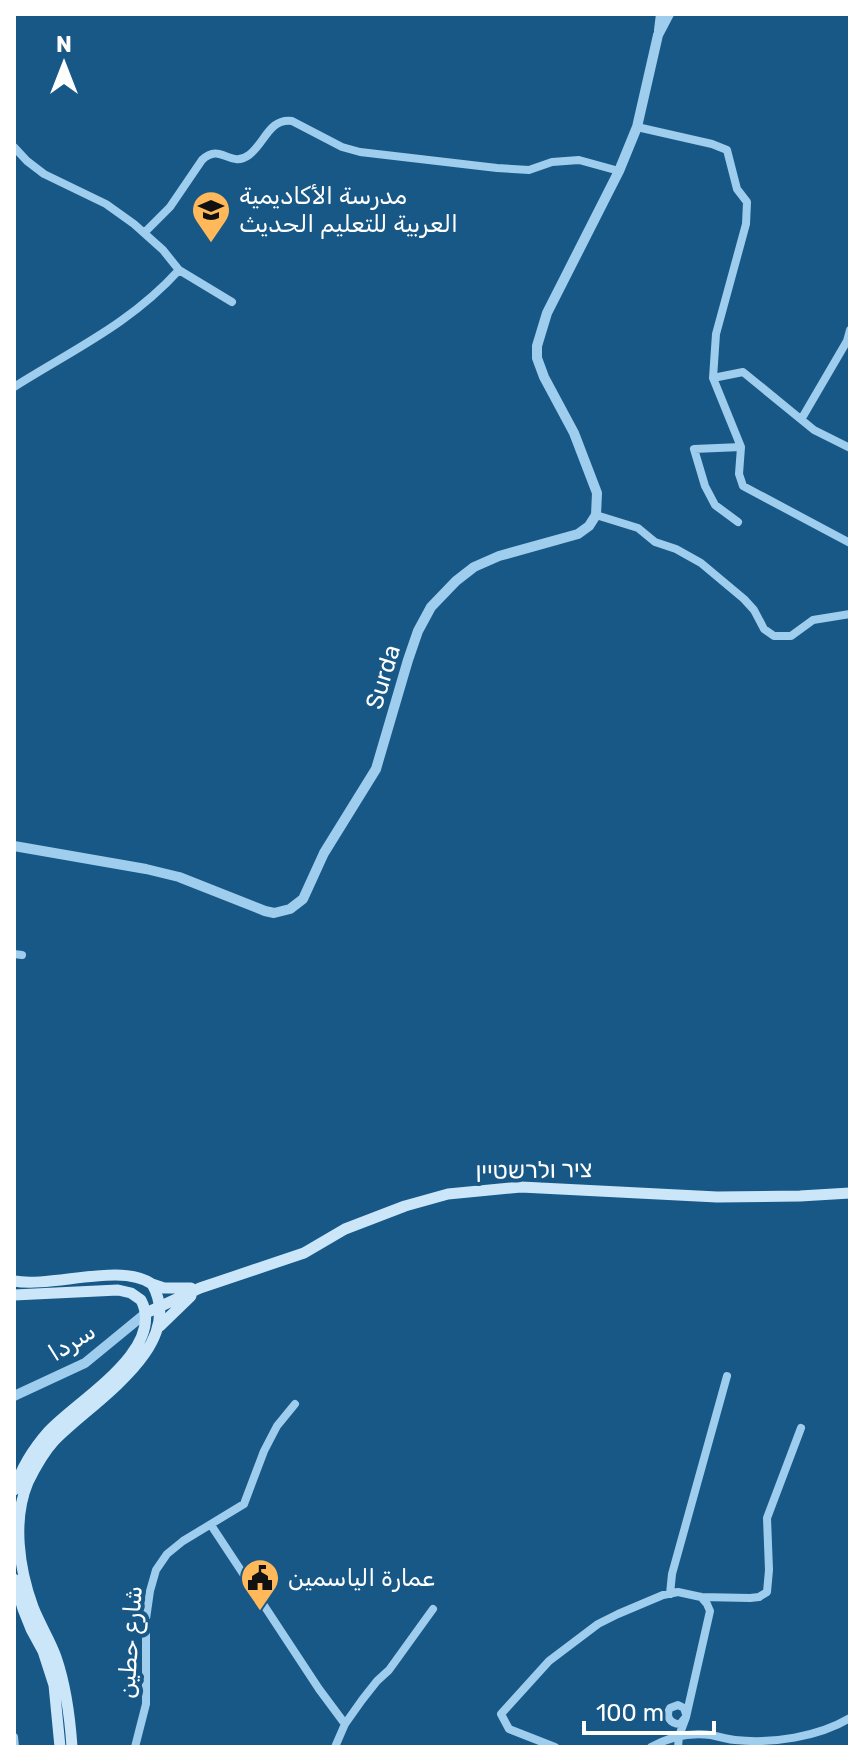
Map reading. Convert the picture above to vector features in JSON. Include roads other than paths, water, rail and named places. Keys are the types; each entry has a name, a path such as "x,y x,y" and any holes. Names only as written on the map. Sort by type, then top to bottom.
{"main road":[{"name":"ציר ולרשטיין","path":"146,1313 200,1288 304,1253 345,1229 405,1206 448,1194 521,1187 717,1197 850,1193"},
{"path":"14,1281 29,1283 131,1276 164,1288 200,1288"},
{"path":"152,1284 161,1305 158,1329"},
{"path":"72,1747 64,1685 52,1646 33,1608 24,1572 19,1524 21,1499 38,1463 52,1443 134,1368 170,1314 200,1288"},
{"path":"14,1295 125,1290 141,1300 146,1313 144,1333 139,1343 124,1363 50,1431 23,1467 14,1490"},
{"path":"14,1579 54,1685 60,1747"}],"street":[{"path":"660,14 637,127 619,171 547,313 539,334 537,358 574,433 597,493 596,515 638,528 655,542 701,563 744,599 764,629 774,636 791,636 813,620 850,614"},
{"path":"658,35 669,14"},
{"path":"144,233 170,207 209,153 242,158 255,149 274,124 286,120 342,147 360,152 529,170 552,162 579,160 619,171"},
{"path":"637,127 727,150 737,189 747,202 748,212 716,334 713,378 741,447 739,474 743,486 850,543"},
{"path":"14,147 36,168 106,204 163,250 179,270 232,302"},
{"path":"14,387 128,318 179,270"},
{"path":"802,418 847,341 850,330"},
{"path":"713,378 743,372 814,430 850,448"},
{"path":"738,522 715,505 705,486 694,449 741,447"},
{"name":"Surda","path":"14,846 179,877 265,911 274,913 290,909 303,899 324,853 376,769 408,660 431,607 474,567 499,556 578,534 589,526 596,515"},
{"name":"سردا","path":"14,1396 85,1363 146,1313"},
{"path":"670,1594 672,1574 727,1376"},
{"name":"شارع حطين","path":"135,1747 146,1704 146,1619 156,1570 167,1554 183,1541 244,1504 264,1451 277,1426 295,1404"},
{"path":"555,1747 509,1729 501,1714 549,1661 598,1624 678,1592 701,1597 759,1597 767,1592 767,1518 801,1428"},
{"path":"211,1525 345,1724"},
{"path":"701,1597 710,1611"},
{"path":"678,1747 710,1611 713,1604 728,1597"},
{"path":"335,1747 345,1724 433,1609"},
{"path":"679,1736 668,1714 672,1706 693,1688"},
{"path":"672,1706 681,1706 685,1711 691,1730 736,1740 775,1740 811,1733 850,1718"},
{"path":"671,1722 680,1724 686,1717"},
{"path":"654,1745 671,1722"},
{"path":"654,1745 698,1733"},
{"path":"14,1737 15,1747"}],"place":[{"name":"مدرسة الأكاديمية العربية للتعليم الحديث","path":"211,244"},
{"name":"عمارة الياسمين","path":"260,1612"}]}
